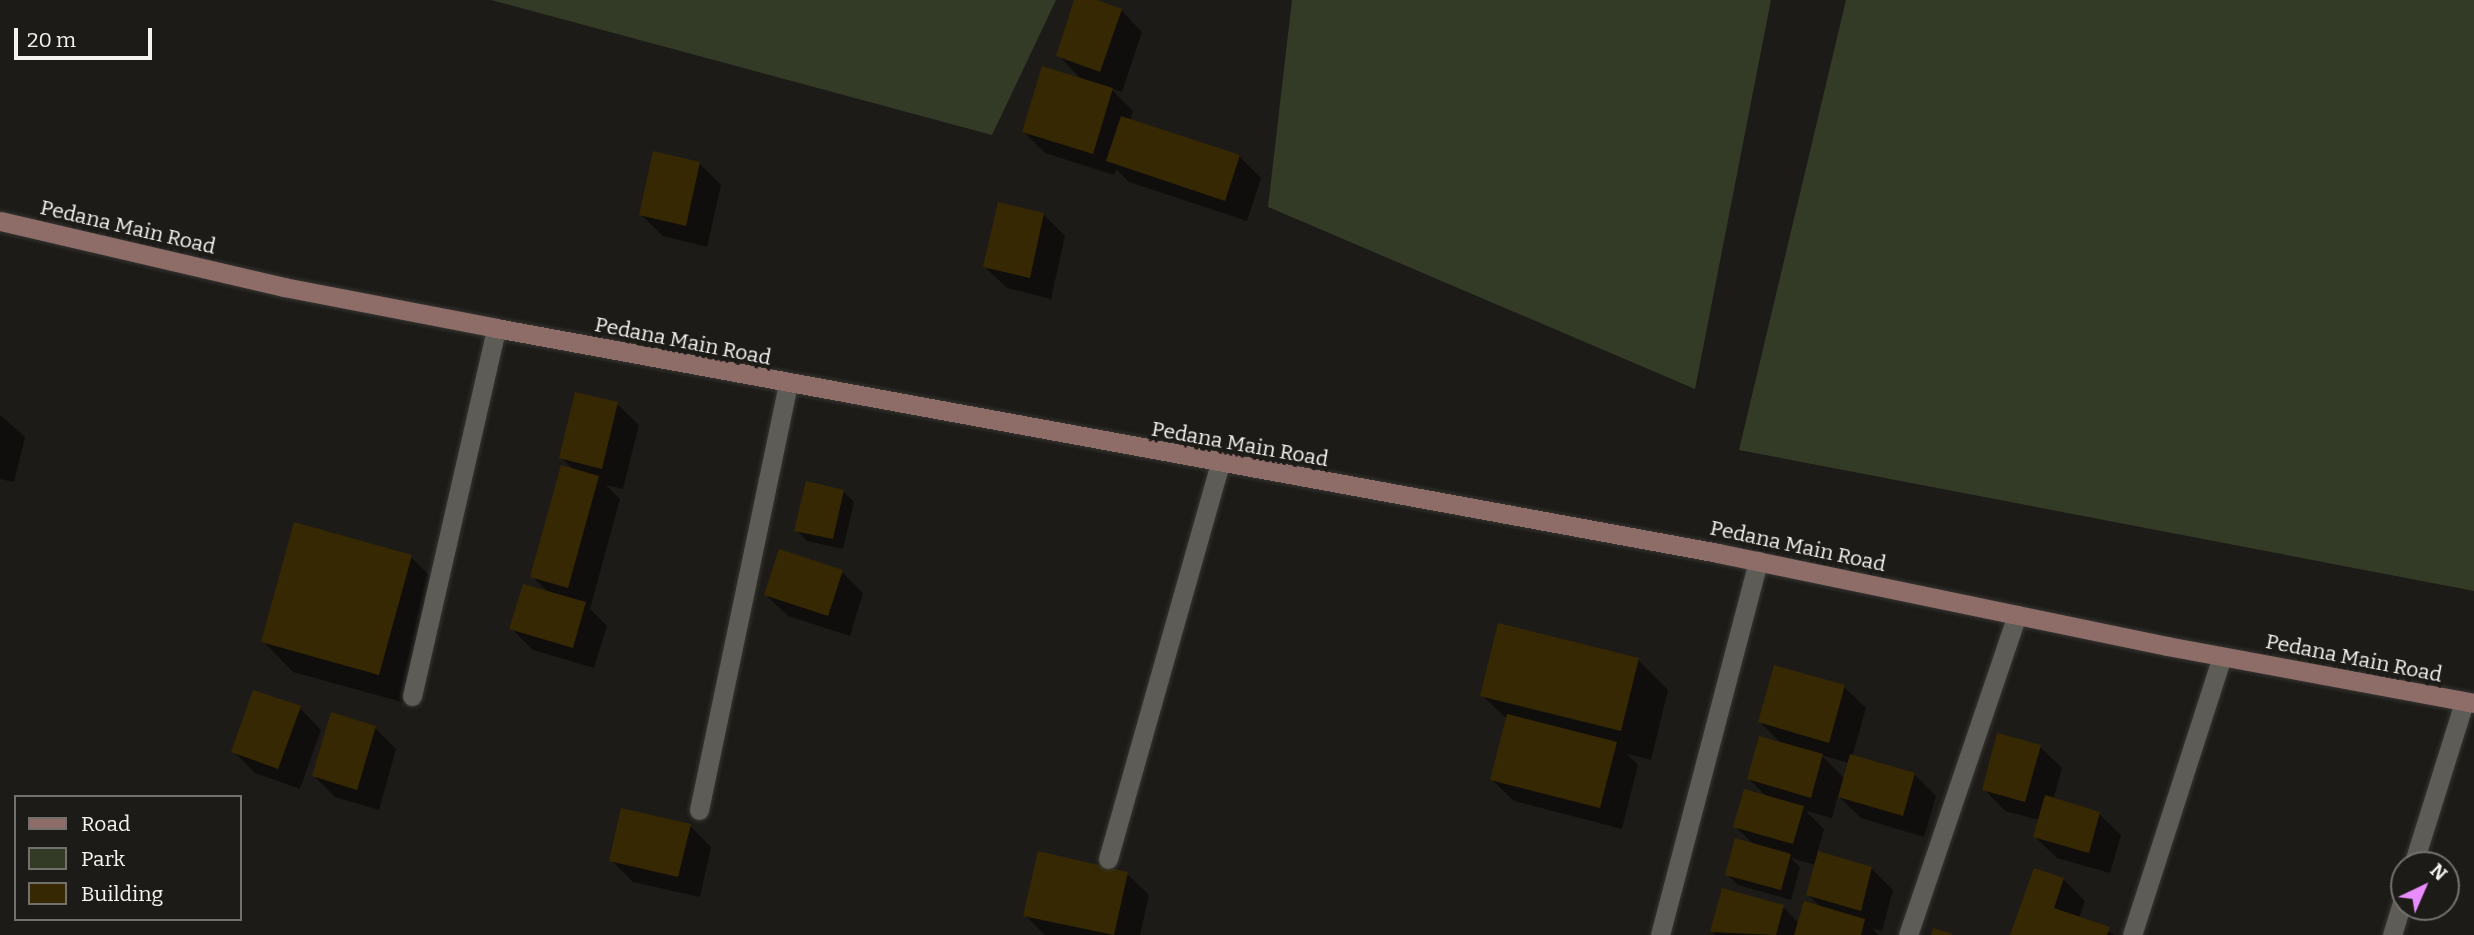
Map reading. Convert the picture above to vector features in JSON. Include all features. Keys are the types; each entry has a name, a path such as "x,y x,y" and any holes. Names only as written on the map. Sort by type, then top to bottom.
{"main road":[{"name":"Pedana Main Road","path":"0,221 284,287 788,384 1758,561 2222,657 2469,702"}],"street":[{"path":"412,696 496,328"},
{"path":"699,810 788,384"},
{"path":"1108,859 1220,464"},
{"path":"1660,935 1758,561"},
{"path":"1908,935 2017,615"},
{"path":"2132,935 2222,657"},
{"path":"2418,851 2469,702"}],"green space":[{"path":"491,0 1056,0 992,135"},
{"path":"1292,0 1771,0 1695,389 1268,207"},
{"path":"1846,0 2474,0 2474,591 1739,450"}],"building":[{"path":"1074,0 1097,0 1122,9 1100,72 1056,56"},
{"path":"1042,66 1113,88 1093,154 1022,132"},
{"path":"1121,116 1240,155 1225,201 1106,161"},
{"path":"653,151 700,162 686,226 639,215"},
{"path":"998,202 1044,213 1030,278 983,267"},
{"path":"575,392 618,402 602,469 559,458"},
{"path":"561,465 599,476 568,588 530,577"},
{"path":"806,481 844,490 833,539 794,531"},
{"path":"294,522 412,555 379,675 261,642"},
{"path":"779,549 843,570 828,616 764,595"},
{"path":"523,584 586,602 573,648 509,629"},
{"path":"1498,623 1639,658 1621,731 1480,696"},
{"path":"1774,665 1845,685 1829,743 1758,722"},
{"path":"253,690 301,706 278,769 231,752"},
{"path":"331,712 376,726 357,790 312,776"},
{"path":"1507,714 1617,742 1600,808 1490,780"},
{"path":"1997,733 2041,745 2025,802 1982,790"},
{"path":"1759,736 1823,754 1811,798 1747,779"},
{"path":"1850,754 1915,773 1903,816 1838,797"},
{"path":"1744,789 1804,806 1793,844 1733,827"},
{"path":"2045,795 2100,812 2089,853 2033,837"},
{"path":"621,808 691,824 678,877 609,861"},
{"path":"1735,838 1791,854 1781,890 1725,875"},
{"path":"1038,851 1128,872 1114,935 1023,916"},
{"path":"1818,851 1872,867 1861,911 1806,895"},
{"path":"2034,868 2064,878 2054,908 2110,927 2107,935 2010,935"},
{"path":"1722,888 1784,905 1776,935 1710,932"},
{"path":"1804,901 1865,919 1861,935 1794,935"},
{"path":"1933,928 1953,934 1931,935"}]}
